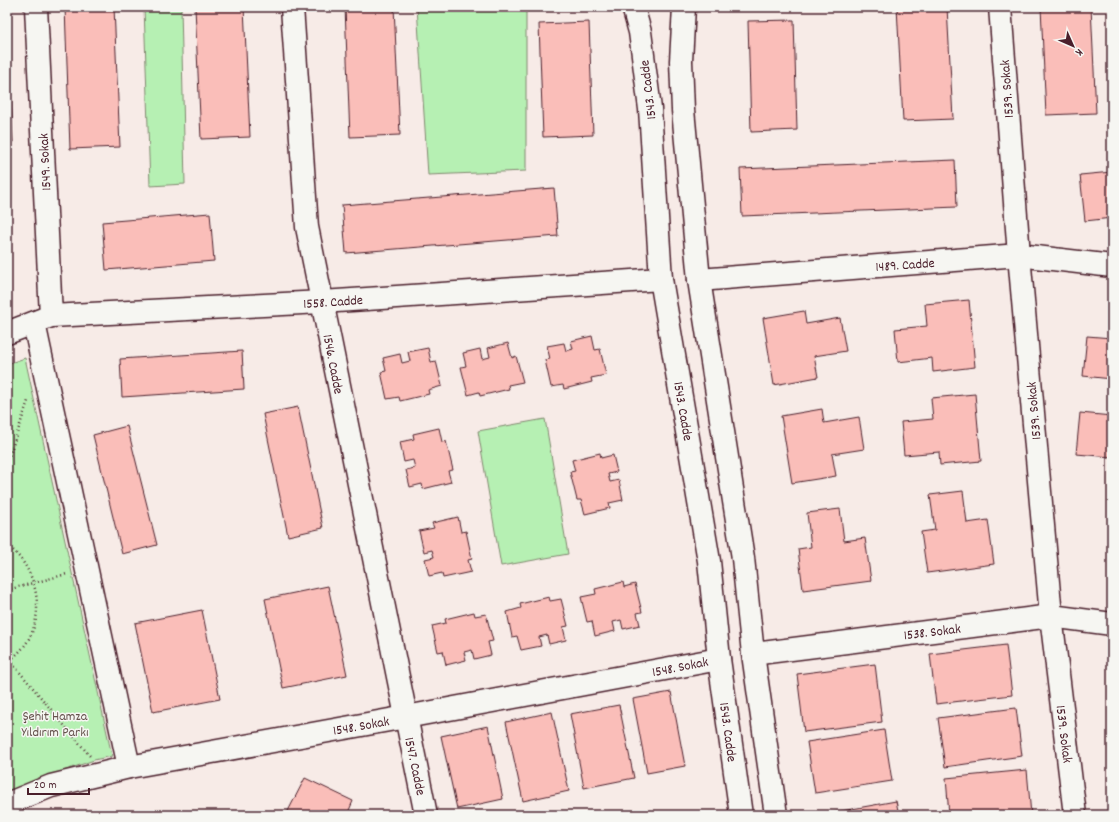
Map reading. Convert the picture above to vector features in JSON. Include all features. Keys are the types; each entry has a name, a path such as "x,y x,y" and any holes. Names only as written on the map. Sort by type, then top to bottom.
{"street":[{"name":"1549. Sokak","path":"36,7 42,319 87,568 129,767"},
{"name":"1546. Cadde","path":"292,7 307,227 406,718"},
{"name":"1543. Cadde","path":"633,7 640,32 650,109 661,279 709,561 719,659 742,815"},
{"path":"684,7 681,61 683,110 699,280 743,558 753,654 776,815"},
{"name":"1539. Sokak","path":"1000,7 1019,255 1051,616 1075,815"},
{"name":"1489. Cadde","path":"699,280 1019,255 1112,266"},
{"name":"1558. Cadde","path":"7,333 42,319 661,279"},
{"name":"1538. Sokak","path":"753,654 1051,616 1112,624"},
{"name":"1548. Sokak","path":"7,804 51,786 129,767 406,718 719,659"},
{"name":"1547. Cadde","path":"406,718 426,815"}],"path":[{"path":"7,463 30,395"},
{"path":"7,545 17,552 27,566 34,583 37,600 36,617 31,634 21,648 8,661"},
{"path":"7,590 87,568"},
{"path":"7,657 8,661 94,760 98,774"}],"green space":[{"path":"144,7 181,7 185,184 150,186"},
{"path":"417,7 526,7 526,171 428,175"},
{"name":"Şehit Hamza Yıldırım Parkı","path":"25,358 112,756 94,760 7,791 7,364"},
{"path":"545,419 568,554 501,566 478,431"}],"building":[{"path":"7,7 13,142 7,142"},
{"path":"65,7 114,7 120,147 70,149"},
{"path":"195,7 244,7 250,137 201,139"},
{"path":"345,7 394,7 400,135 350,137"},
{"path":"897,7 947,7 953,119 903,121"},
{"path":"1041,7 1091,7 1096,113 1046,115"},
{"path":"794,20 797,130 751,132 748,21"},
{"path":"589,22 593,135 543,137 539,24"},
{"path":"955,160 957,207 742,216 740,169"},
{"path":"1112,172 1112,218 1085,221 1080,175"},
{"path":"554,188 558,236 346,253 342,205"},
{"path":"210,213 214,261 106,270 102,222"},
{"path":"969,300 975,367 933,372 932,358 898,362 895,329 927,326 925,304"},
{"path":"804,311 806,324 840,318 846,351 814,356 818,377 774,385 763,318"},
{"path":"592,336 595,350 600,349 606,375 591,378 592,382 564,389 563,385 551,387 545,360 550,359 547,346 564,343 566,351 573,349 571,341"},
{"path":"1087,336 1112,338 1112,379 1083,376"},
{"path":"508,343 512,358 516,356 523,382 508,385 509,389 480,396 479,392 468,395 461,367 466,366 463,353 480,349 482,359 490,357 488,348"},
{"path":"428,348 431,362 436,361 442,386 428,390 429,394 400,401 399,397 387,399 381,372 386,371 383,358 400,354 402,363 410,361 408,352"},
{"path":"242,351 244,389 122,397 120,359"},
{"path":"975,394 981,461 940,465 939,452 904,455 901,422 933,419 931,398"},
{"path":"298,407 323,528 288,536 263,414"},
{"path":"822,409 824,423 859,417 864,449 832,454 836,476 792,483 781,416"},
{"path":"1080,413 1112,416 1112,457 1076,454"},
{"path":"127,426 157,545 122,554 93,435"},
{"path":"439,428 442,442 446,441 453,470 448,471 451,482 423,489 422,484 410,487 406,470 415,468 413,460 404,462 400,442 414,439 413,434"},
{"path":"600,453 601,458 613,455 617,472 608,474 610,482 619,480 623,500 609,503 610,508 585,514 581,500 577,500 570,472 575,471 572,460"},
{"path":"963,491 967,523 988,520 994,564 927,573 921,532 935,530 930,495"},
{"path":"840,509 844,541 865,538 871,581 803,590 798,549 811,547 807,513"},
{"path":"458,517 461,532 466,531 472,559 468,560 471,572 443,578 442,573 429,576 425,559 434,557 432,550 424,552 419,531 434,528 432,523"},
{"path":"623,582 624,587 635,584 642,612 637,613 640,625 623,629 621,620 613,622 615,631 595,636 592,621 587,622 581,597 596,594 595,589"},
{"path":"328,586 347,675 283,688 265,599"},
{"path":"549,597 550,601 561,599 568,626 563,627 566,640 549,644 547,635 539,637 541,646 521,650 517,636 512,637 507,612 521,608 520,604"},
{"path":"202,610 220,699 153,712 135,623"},
{"path":"474,612 475,616 486,614 493,641 488,642 491,655 474,659 472,650 464,652 466,660 446,665 443,651 438,652 432,626 446,623 445,619"},
{"path":"1006,645 1012,695 936,704 930,654"},
{"path":"875,664 882,722 804,732 797,674"},
{"path":"671,692 685,766 647,773 633,699"},
{"path":"619,705 634,778 584,788 570,714"},
{"path":"1016,708 1022,756 945,767 938,718"},
{"path":"552,712 569,791 523,801 506,722"},
{"path":"488,726 503,799 457,809 441,736"},
{"path":"884,730 892,781 815,793 807,742"},
{"path":"1027,770 1031,815 949,815 946,778"},
{"path":"305,778 353,801 347,815 286,815"},
{"path":"896,801 899,815 819,815"},
{"path":"90,810 92,815 71,815"}]}
